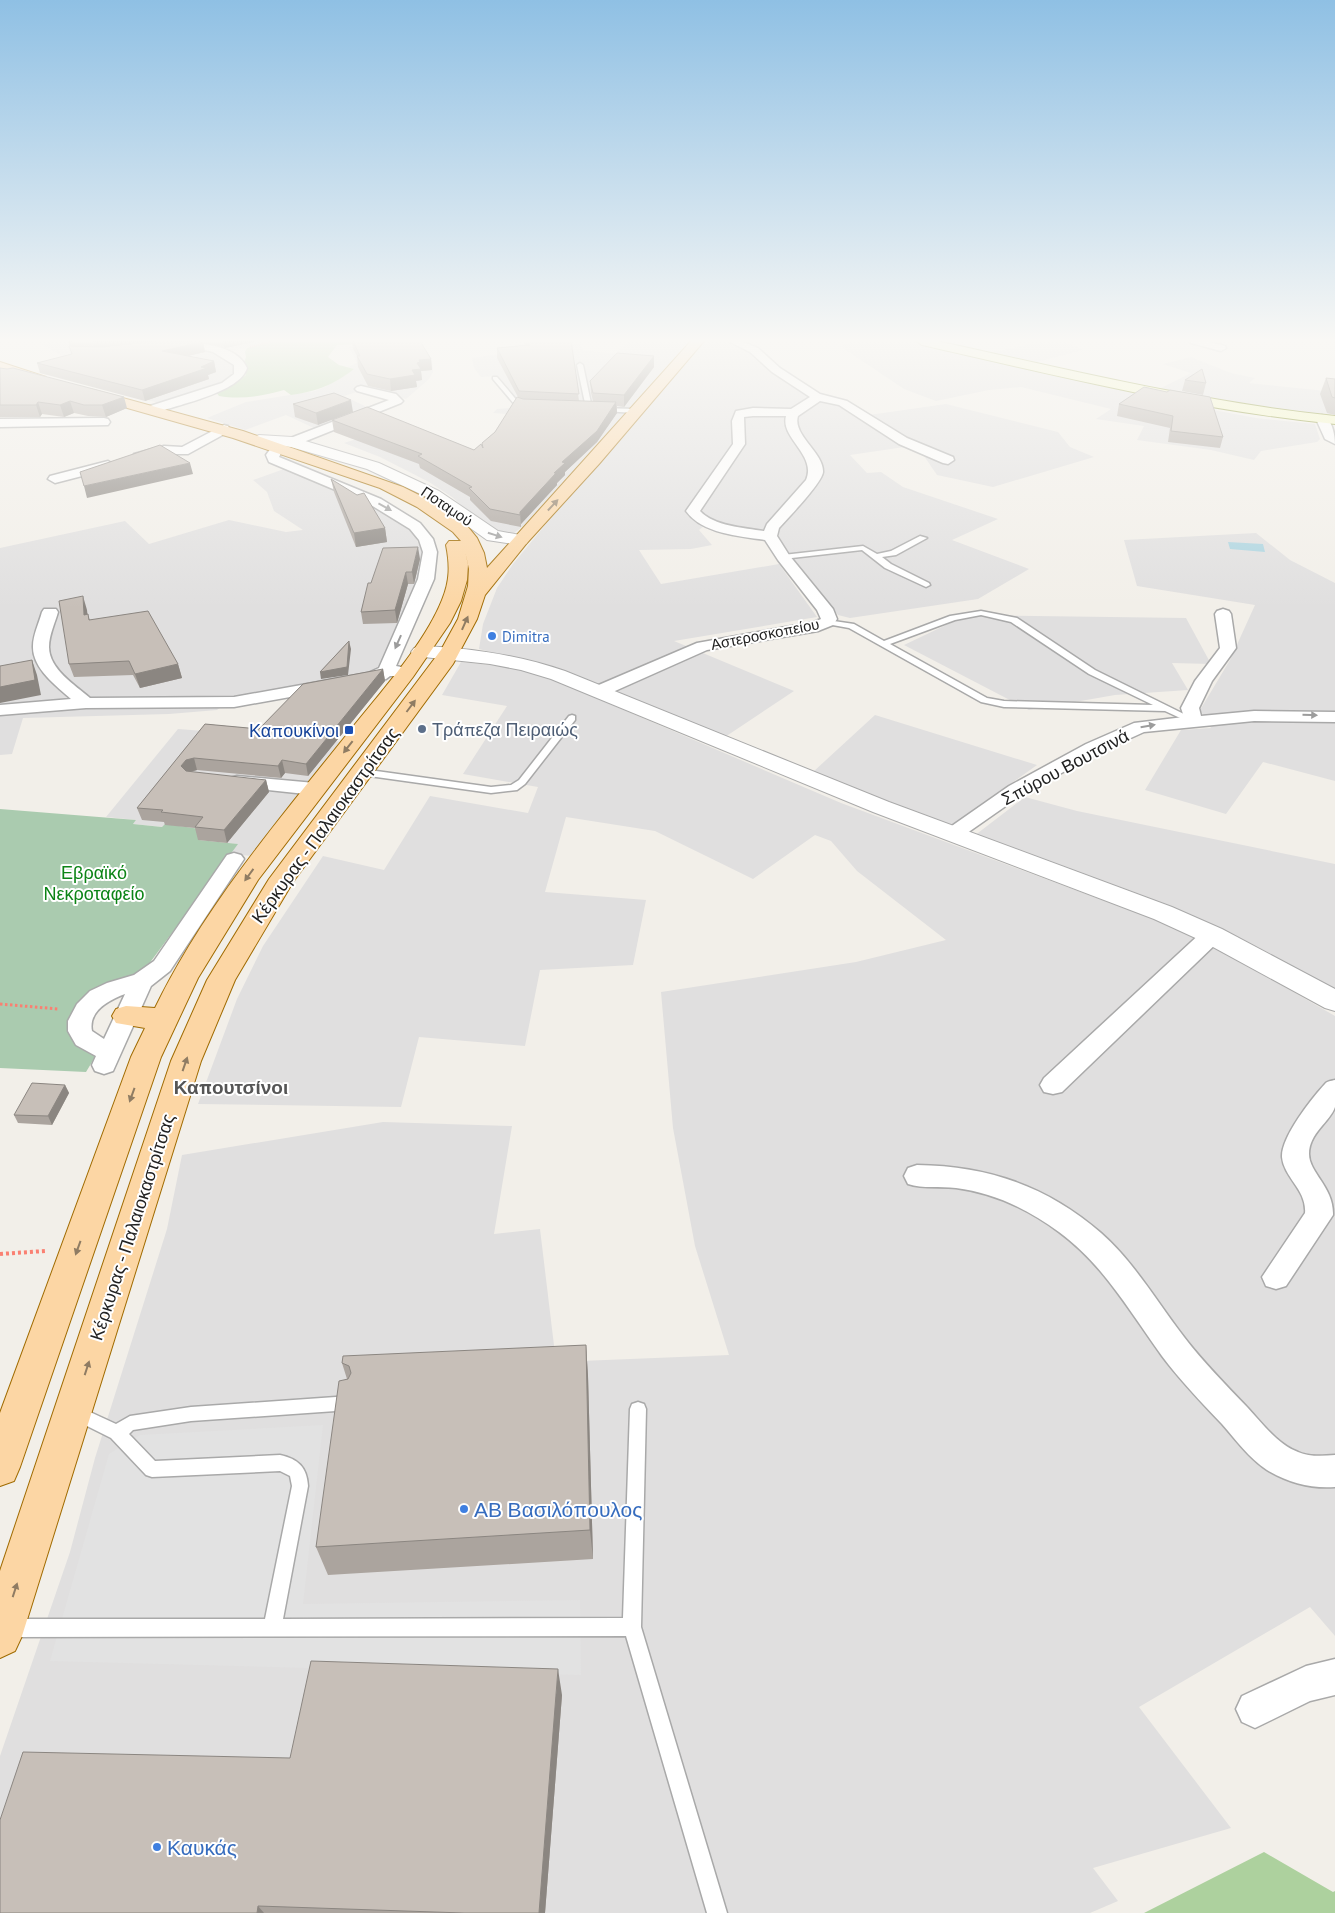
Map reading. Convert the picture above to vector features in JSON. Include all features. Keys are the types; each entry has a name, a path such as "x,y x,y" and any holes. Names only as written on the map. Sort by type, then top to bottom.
{"main road":[{"path":"225,430 259,440"},
{"path":"476,592 520,540 619,430"},
{"name":"Κέρκυρας - Παλαιοκαστρίτσας","path":"0,1466 146,1057 221,898 248,876 416,662 463,629 476,592 477,566 468,538 453,523 419,501 388,486 285,444"},
{"name":"Κέρκυρας - Παλαιοκαστρίτσας","path":"1,1632 186,1061 204,1017 226,972 282,879 362,772 416,662 451,600 459,572 457,550 453,540 444,528 441,517"},
{"path":"126,1016 163,1019"}],"street":[{"path":"55,479 164,450 184,451 223,430"},
{"path":"321,430 285,444 272,455 274,459 376,502 415,526 426,538 430,552 416,662"},
{"path":"739,430 739,444 693,511 699,518 714,524 770,536 772,527 812,481 816,472 814,463 794,430"},
{"path":"886,430 903,441 948,460"},
{"path":"1329,430 1329,436 1335,440"},
{"name":"Ποταμού","path":"259,440 285,444 373,466 407,481 453,506 486,533 499,538 520,540"},
{"name":"Αστεροσκοπείου","path":"600,691 704,646 800,630 827,622 829,618 825,609 783,557 770,536"},
{"path":"50,612 41,646 41,657 52,672 86,703"},
{"path":"1194,721 1190,708 1204,681 1228,648 1223,614"},
{"path":"0,710 86,703 234,702 368,678 416,662 494,658 521,663 600,691 872,803 1163,913 1212,935 1335,1002"},
{"name":"Σπύρου Βουτσινά","path":"953,834 1016,790 1115,737 1140,727 1284,715 1335,717"},
{"path":"216,780 315,789"},
{"path":"142,982 119,987 104,993 92,1001 84,1011 79,1025 80,1033 106,1058 142,982 162,966 221,898 234,859"},
{"path":"1053,1085 1212,935"},
{"path":"1276,1277 1319,1216 1320,1209 1317,1195 1298,1165 1295,1152 1298,1142 1335,1089"},
{"path":"917,1176 951,1175 976,1179 1008,1189 1050,1211 1080,1233 1113,1263 1142,1300 1168,1340 1202,1382 1263,1446 1291,1466 1309,1471 1335,1471"},
{"path":"1255,1709 1306,1684 1335,1677"}],"lane":[{"path":"876,556 893,553 923,538"},
{"path":"783,557 858,548 868,550 888,566 926,585"},
{"path":"883,644 953,618 981,613 1014,620 1092,672 1194,721"},
{"path":"827,622 851,626 984,700 1004,704 1166,708"},
{"path":"362,772 491,790 514,788 522,782 572,718"},
{"path":"117,1433 130,1423 190,1414 351,1403"},
{"path":"638,1410 632,1627 717,1913"},
{"path":"73,1412 117,1433 152,1469 280,1463 296,1470 300,1477 300,1486 272,1628"},
{"path":"1,1632 272,1628 632,1627"}],"path":[{"path":"0,1004 84,1011"},
{"path":"0,1254 48,1251"}],"shaded area":[{"path":"383,430 400,430 475,468 508,430 609,430 526,524 514,533 505,534 484,526 452,497 429,482 380,457 344,443"},
{"path":"627,430 1051,430 1058,432 1070,447 1094,457 993,487 937,475 924,456 933,452 918,445 850,455 867,473 881,472 903,487 998,519 952,540 1029,569 978,599 850,618 838,615 783,546 778,534 756,532 710,521 699,530 712,545 691,549 639,550 661,584 779,564 817,617 674,641 794,691 725,737 527,661 479,649 483,624 497,588 513,564"},
{"path":"1142,430 1317,430 1320,439 1317,442 1261,451 1254,460 1211,450 1137,440"},
{"path":"284,469 369,503 393,517 413,532 425,558 418,584 380,666 373,675 230,698 217,710 169,714 23,718 12,754 0,755 0,548 125,521 149,544 229,520 286,532 303,530 274,511 267,492 253,480"},
{"path":"1256,533 1290,560 1335,583 1335,781 1263,762 1226,814 1145,790 1181,730 1211,728 1200,710 1230,660 1255,605 1137,586 1124,540"},
{"path":"967,615 1186,618 1211,664 1172,663 1188,690 1115,695 1029,710 904,645"},
{"path":"461,662 520,668 561,683 841,803 1156,920 1214,946 1335,1016 1335,1636 1310,1607 1139,1707 1231,1828 1093,1868 1118,1901 1090,1913 0,1913 0,1756 70,1552 95,1458 167,1229 182,1155 383,1122 512,1126 494,1234 540,1229 556,1362 729,1355 695,1246 673,1128 661,992 856,962 946,940 857,871 831,841 815,835 753,879 655,831 566,817 545,892 646,900 633,965 540,970 525,1046 419,1037 401,1107 198,1104 237,999 263,946 323,856 384,870 430,796 528,813 538,787 463,774 507,706 442,695"},
{"path":"875,715 1037,765 951,826 813,772"},
{"path":"178,729 346,742 252,856 230,854 237,844 198,840 163,827 133,824 136,820 106,817"},
{"path":"1025,797 1077,811 1335,864 1335,993 974,836"},
{"path":"323,1425 303,1604 580,1600 581,1675 50,1661 109,1454 140,1435"}],"green space":[{"name":"Εβραϊκό Νεκροταφείο","path":"0,809 136,820 133,824 162,827 165,824 207,830 199,840 238,844 137,980 77,1016 98,1052 86,1072 0,1068"},
{"path":"1264,1852 1333,1892 1335,1891 1335,1913 1144,1913"}],"water":[{"path":"1228,542 1263,544 1265,552 1230,549"}],"building":[{"path":"359,430 425,430 474,450 481,444 483,448 482,443 496,430 597,430 562,462 565,463 520,512 520,515 490,509 469,488 472,487 418,456 422,454"},
{"path":"1221,430 1223,437 1171,431"},
{"path":"160,445 190,463 84,486 80,472"},
{"path":"331,479 357,495 364,493 385,528 354,533"},
{"path":"418,547 412,572 406,572 395,610 361,612 368,583 371,583 383,548"},
{"path":"83,596 84,615 88,614 89,620 148,611 178,664 135,674 129,661 69,664 59,601"},
{"path":"349,641 347,667 320,672"},
{"path":"32,660 35,680 0,687 0,666"},
{"path":"383,669 306,764 282,760 278,766 194,758 186,760 181,766 186,771 266,780 224,830 195,827 203,817 161,812 163,810 137,808 205,724 259,729 303,684"},
{"path":"32,1083 65,1085 48,1116 14,1115"},
{"name":"ΑΒ Βασιλόπουλος","path":"586,1345 590,1530 316,1547 339,1381 348,1379 351,1373 349,1366 342,1363 343,1356"},
{"path":"311,1661 558,1669 539,1913 464,1913 258,1906 257,1913 0,1913 0,1820 23,1752 290,1758"}],"place":[{"name":"Dimitra","path":"492,636"},
{"name":"Τράπεζα Πειραιώς","path":"422,729"},
{"name":"Καπουκίνοι","path":"349,730"},
{"name":"ΑΒ Βασιλόπουλος","path":"464,1509"},
{"name":"Καυκάς","path":"157,1847"}],"district":[{"name":"Καπουτσίνοι","path":"231,1087"}]}
